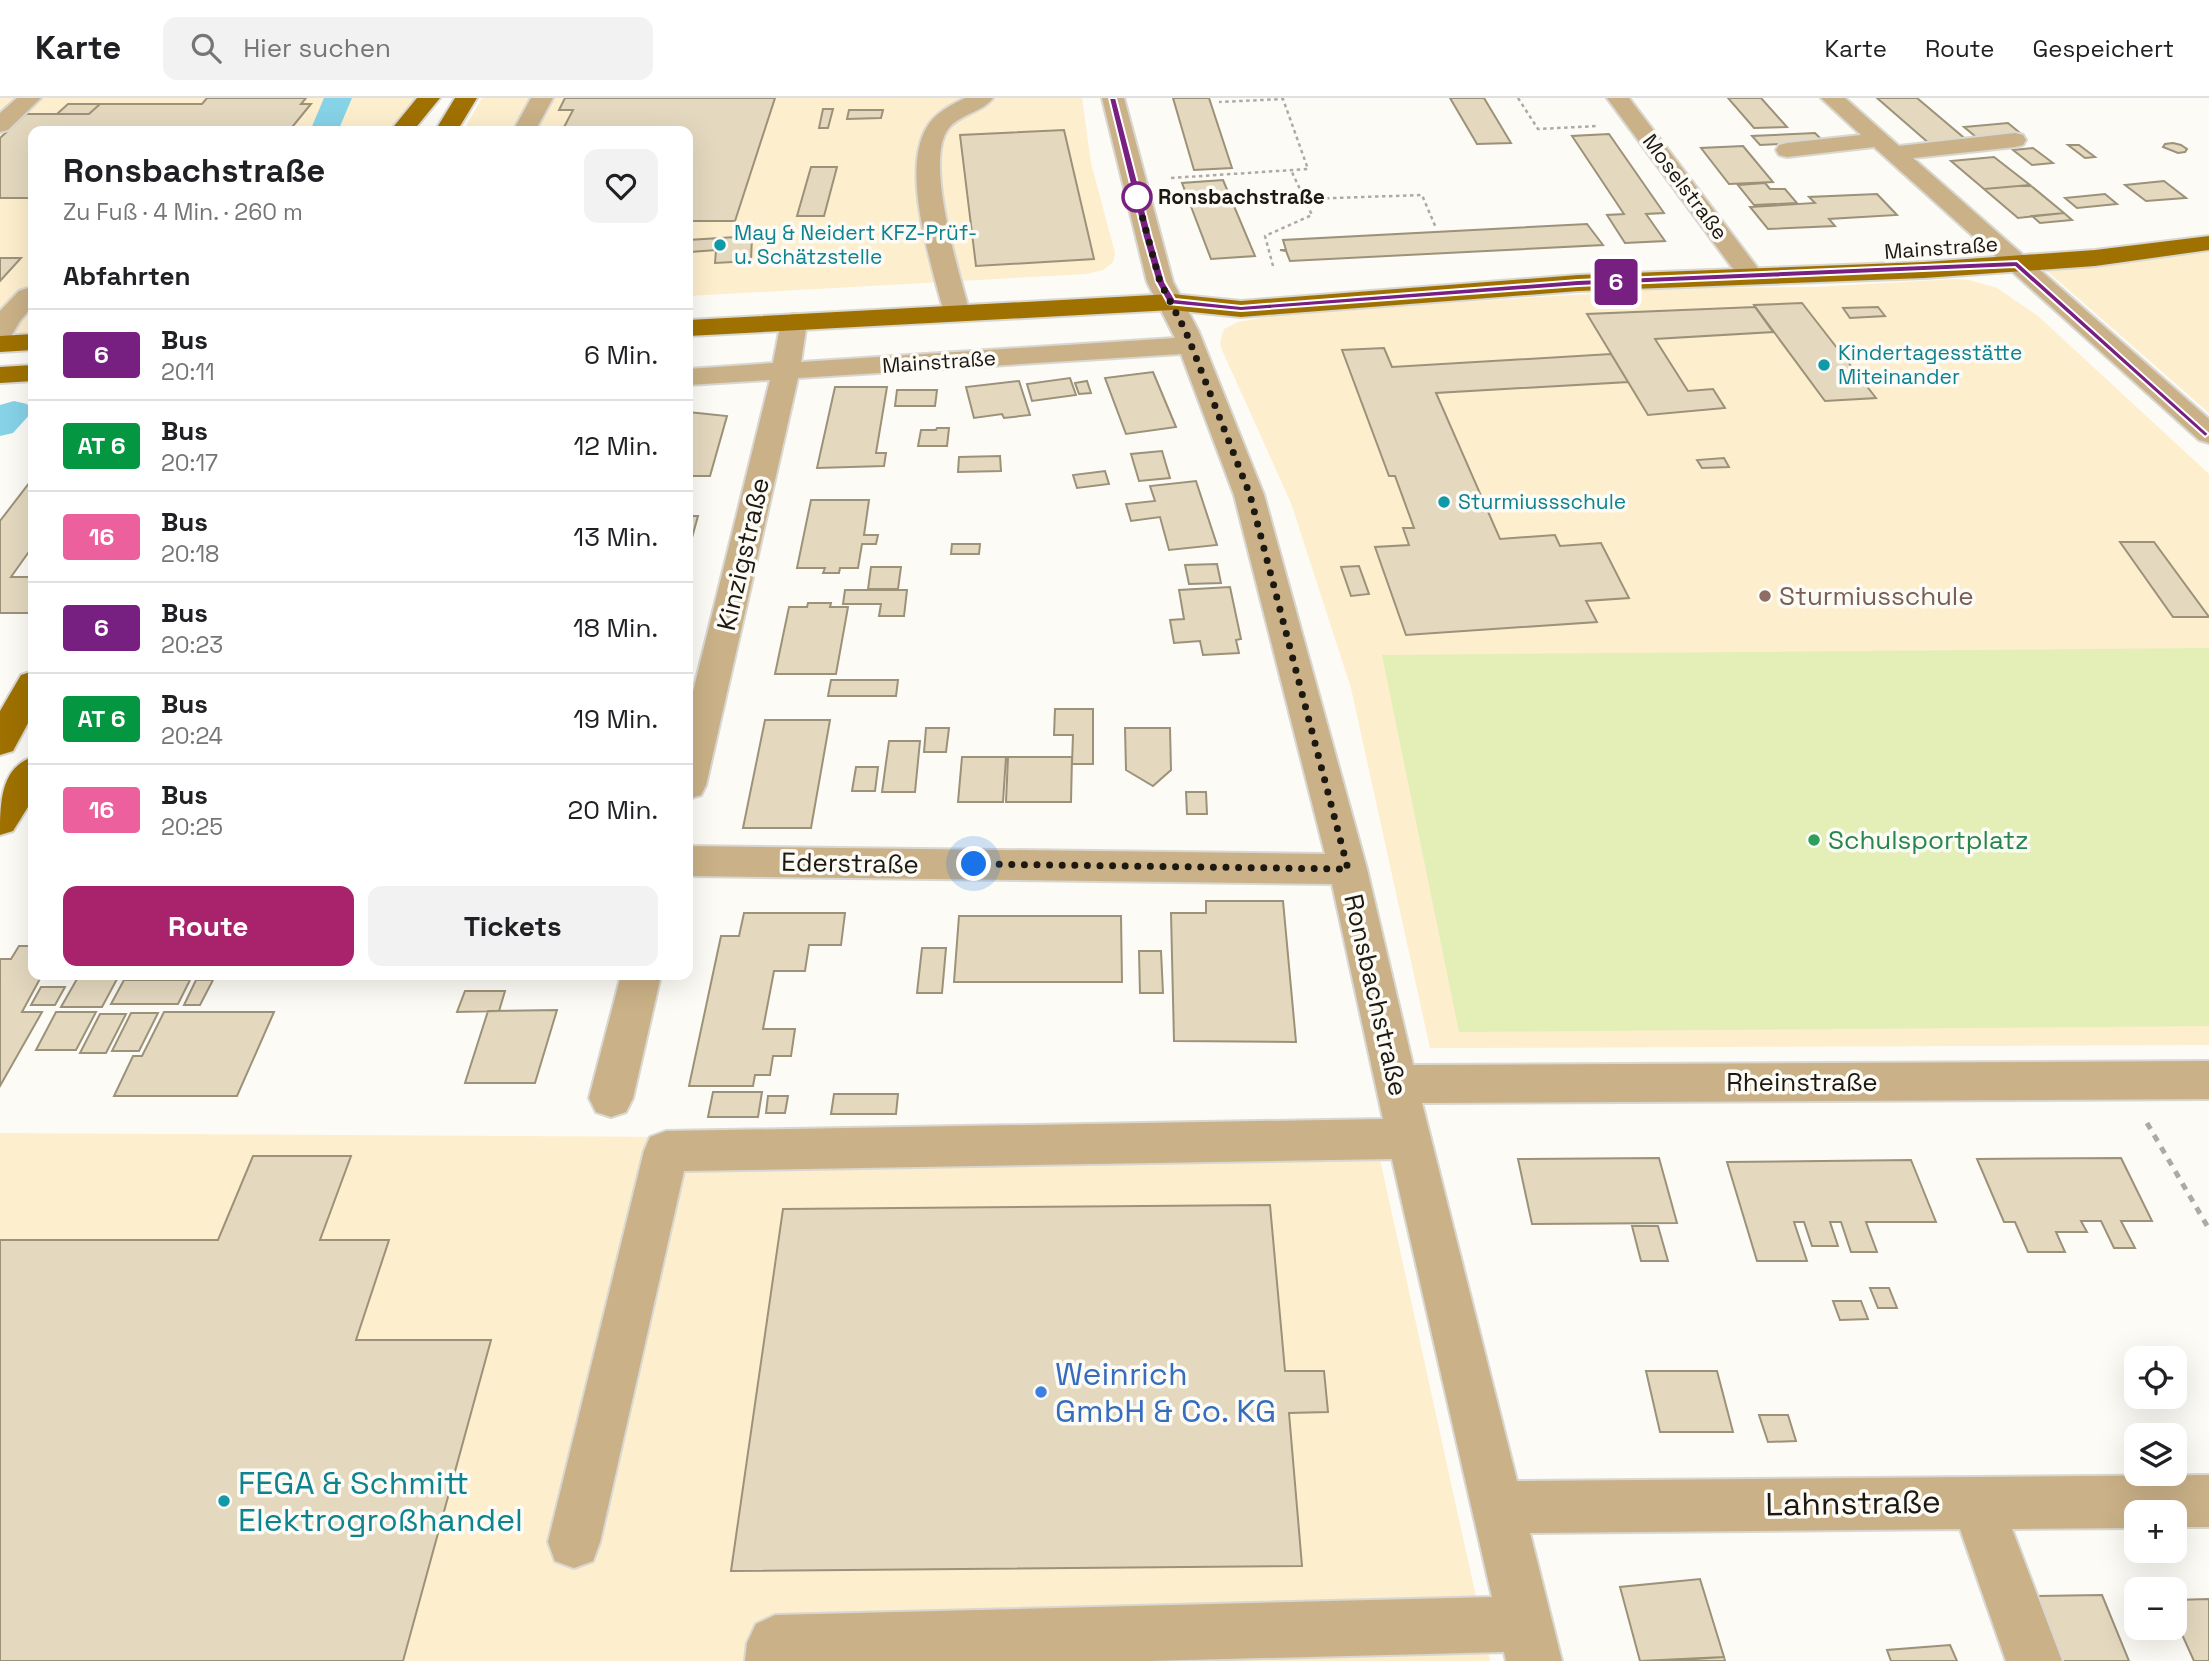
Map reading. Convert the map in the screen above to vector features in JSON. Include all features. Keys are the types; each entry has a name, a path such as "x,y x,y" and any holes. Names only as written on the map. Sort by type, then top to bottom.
{"main road":[{"path":"405,126 429,98"},
{"path":"449,126 466,98"},
{"name":"Mainstraße","path":"693,328 1172,302 1241,309 1578,283 2099,237 2209,224"},
{"name":"Mainstraße","path":"1745,268 2017,264 2095,258 2209,243"},
{"path":"0,344 28,342"},
{"path":"0,375 28,373"},
{"path":"0,742 28,691"},
{"path":"0,821 28,778"}],"street":[{"path":"0,125 30,98"},
{"path":"527,126 542,98"},
{"path":"957,313 936,229 928,150 936,128 982,98"},
{"name":"Ronsbachstraße","path":"1113,98 1160,282 1186,332 1250,495 1348,869 1396,1084 1529,1643"},
{"name":"Moselstraße","path":"1618,98 1745,268"},
{"path":"1832,98 2208,433"},
{"path":"1787,150 1892,152 2015,140"},
{"path":"0,334 8,318 28,296"},
{"name":"Kinzigstraße","path":"694,731 785,372 793,322"},
{"name":"Mainstraße","path":"693,377 1189,345"},
{"name":"Ederstraße","path":"693,862 1348,869"},
{"path":"611,1098 640,980"},
{"name":"Rheinstraße","path":"1396,1084 2209,1080"},
{"path":"574,1542 666,1151 1409,1139"},
{"name":"Lahnstraße","path":"1496,1507 2209,1501"},
{"path":"1976,1502 2034,1661"},
{"path":"773,1661 775,1643 1529,1643"}],"path":[{"path":"1518,98 1538,129 1602,126"},
{"path":"1171,177 1308,169 1283,99 1219,102"},
{"path":"1273,266 1265,236 1312,215 1291,170"},
{"path":"1305,200 1422,195 1436,228"},
{"path":"2142,1115 2209,1229"}],"shaded area":[{"path":"0,98 416,98 394,126 28,126 28,334 0,337"},
{"path":"482,98 1082,98 1091,163 1115,253 1113,262 1103,270 1086,274 693,296 693,126 466,126"},
{"path":"2209,246 2209,413 2046,270"},
{"name":"Sturmiusschule","path":"1956,279 1997,288 2038,316 2209,474 2209,1045 1430,1048 1351,688 1291,503 1222,350 1220,342 1224,329 1238,322 1276,315 1335,310 1684,288 1816,287"},
{"path":"0,1133 1376,1141 1490,1661 0,1661"}],"green space":[{"name":"Schulsportplatz","path":"2209,648 2209,1026 1459,1032 1382,655"}],"building":[{"path":"207,98 306,98 301,104 311,104 293,126 28,126 28,198 0,198 0,138 26,114 89,114 100,104 202,104"},
{"path":"565,98 775,98 735,221 693,221 693,126 565,126 573,110 559,110"},
{"path":"1173,98 1209,98 1232,168 1194,170"},
{"path":"1450,98 1484,98 1511,143 1477,144"},
{"path":"1728,98 1761,98 1787,127 1754,128"},
{"path":"1877,98 1917,98 1969,142 1931,145"},
{"path":"68,104 100,104 89,114 57,114"},
{"path":"823,109 833,109 828,128 819,128"},
{"path":"849,110 883,110 881,118 847,119"},
{"path":"2008,123 2020,133 1976,137 1964,127"},
{"path":"1064,130 1094,259 976,266 960,135"},
{"path":"1815,133 1824,142 1760,145 1752,136"},
{"path":"1609,134 1664,213 1646,214 1665,241 1625,243 1607,215 1624,214 1572,136"},
{"path":"2173,143 2187,149 2178,153 2163,147"},
{"path":"2068,145 2079,145 2095,157 2085,158"},
{"path":"1743,146 1773,182 1729,184 1701,148"},
{"path":"2033,148 2053,163 2032,165 2013,150"},
{"path":"1994,157 2030,185 1984,189 1951,161"},
{"path":"811,167 837,167 824,216 797,216"},
{"path":"1223,180 1255,256 1211,259 1182,183"},
{"path":"2164,181 2186,198 2146,201 2125,185"},
{"path":"1765,183 1770,189 1785,189 1797,203 1754,205 1738,185"},
{"path":"2030,185 2064,213 2018,218 1984,189"},
{"path":"1877,194 1897,215 1829,219 1835,226 1768,229 1750,207 1815,203 1809,197"},
{"path":"2105,194 2117,204 2077,208 2065,198"},
{"path":"2064,213 2072,220 2040,223 2032,216"},
{"path":"1587,224 1603,245 1290,261 1286,251 1280,250 1286,250 1283,240"},
{"name":"May & Neidert KFZ-Prüf- u. Schätzstelle","path":"752,236 751,261 715,263 716,250 693,252 693,240"},
{"path":"0,258 21,258 0,281"},
{"name":"Kindertagesstätte Miteinander","path":"1802,303 1876,398 1825,401 1754,305"},
{"name":"Sturmiussschule","path":"1755,307 1773,332 1655,339 1688,391 1713,389 1725,408 1648,415 1587,314"},
{"path":"1878,307 1885,316 1850,318 1843,308"},
{"name":"Sturmiussschule","path":"1384,348 1392,367 1611,354 1628,382 1436,393 1500,539 1555,535 1560,546 1601,543 1629,598 1586,601 1597,622 1406,635 1375,547 1409,545 1403,528 1414,528 1395,476 1389,476 1342,350"},
{"path":"1153,372 1176,427 1126,434 1105,378"},
{"path":"1070,378 1076,395 1032,401 1027,384"},
{"path":"1019,381 1030,415 1004,418 1002,414 974,418 966,387"},
{"path":"1087,381 1091,393 1079,394 1075,383"},
{"path":"835,387 887,387 876,453 886,453 884,466 817,468"},
{"path":"897,390 937,390 935,406 895,406"},
{"path":"693,413 727,416 710,476 693,476"},
{"path":"949,428 947,446 918,446 921,430"},
{"path":"1162,451 1170,478 1139,481 1131,454"},
{"path":"1000,456 1001,471 958,472 959,457"},
{"path":"1724,458 1729,467 1702,468 1697,460"},
{"path":"1105,471 1109,484 1077,488 1073,475"},
{"path":"1196,481 1217,545 1169,550 1160,517 1131,521 1126,504 1155,501 1150,486"},
{"path":"28,485 28,553 11,577 28,577 28,613 0,613 0,521"},
{"path":"811,500 869,500 864,535 878,535 876,544 862,544 858,568 840,568 839,573 823,573 825,568 797,568"},
{"path":"693,516 698,516 693,534"},
{"path":"2120,542 2154,542 2209,617 2173,617"},
{"path":"952,544 980,544 979,554 951,554"},
{"path":"1217,564 1221,583 1189,584 1185,565"},
{"path":"1359,566 1369,594 1351,596 1341,567"},
{"path":"871,567 901,567 898,589 868,589"},
{"path":"1230,587 1241,639 1236,640 1239,653 1203,655 1200,641 1174,643 1170,620 1184,619 1179,590"},
{"path":"845,590 907,590 904,616 879,616 881,604 843,604"},
{"path":"808,603 831,603 830,607 848,607 836,674 775,674 789,607 807,607"},
{"path":"831,680 898,680 896,696 828,696"},
{"path":"1055,709 1093,709 1093,764 1072,764 1073,735 1054,735"},
{"path":"765,720 830,720 811,828 743,828"},
{"path":"926,728 949,728 946,752 924,752"},
{"path":"1125,728 1170,728 1171,770 1153,786 1126,770"},
{"path":"889,741 920,741 915,792 882,792"},
{"path":"962,757 1006,757 1003,802 958,802"},
{"path":"1008,757 1072,757 1071,802 1006,802"},
{"path":"856,767 878,767 875,791 852,791"},
{"path":"1186,792 1206,792 1207,814 1187,814"},
{"path":"1206,901 1283,901 1296,1042 1174,1041 1171,913 1206,913"},
{"path":"744,913 845,913 841,945 809,945 805,971 774,971 763,1029 795,1029 791,1056 773,1056 770,1075 755,1075 753,1086 689,1086 721,936 739,936"},
{"path":"959,916 1121,916 1122,982 954,982"},
{"path":"19,946 28,946 28,980 39,980 22,1012 42,1012 0,1086 0,959 11,959"},
{"path":"922,948 946,948 942,993 917,993"},
{"path":"1139,951 1161,951 1163,993 1140,993"},
{"path":"76,980 116,980 102,1007 61,1007"},
{"path":"124,980 190,980 178,1004 111,1004"},
{"path":"196,980 213,980 200,1005 184,1005"},
{"path":"41,987 65,987 55,1005 31,1005"},
{"path":"465,991 505,991 499,1011 457,1012"},
{"path":"557,1010 535,1083 465,1083 488,1011"},
{"path":"56,1012 96,1012 76,1050 36,1050"},
{"path":"164,1012 274,1012 237,1096 114,1096 133,1056 142,1056"},
{"path":"131,1013 158,1013 139,1051 112,1051"},
{"path":"100,1014 126,1014 106,1053 80,1053"},
{"path":"713,1092 762,1092 758,1117 708,1117"},
{"path":"834,1094 898,1094 896,1114 831,1114"},
{"path":"768,1096 788,1096 785,1113 766,1113"},
{"name":"FEGA & Schmitt Elektrogroßhandel","path":"253,1156 351,1156 320,1240 389,1240 356,1340 491,1340 403,1661 0,1661 0,1240 218,1240"},
{"path":"1659,1158 1677,1223 1532,1224 1518,1159"},
{"path":"2121,1158 2152,1221 2121,1221 2135,1248 2114,1248 2101,1221 2081,1221 2087,1232 2056,1232 2065,1252 2028,1252 2015,1222 2004,1222 1977,1159"},
{"path":"1911,1160 1936,1222 1866,1222 1877,1252 1851,1252 1841,1222 1830,1222 1838,1246 1812,1246 1804,1222 1794,1222 1807,1261 1757,1261 1727,1162"},
{"name":"Weinrich GmbH & Co. KG","path":"1270,1205 1285,1371 1324,1371 1328,1412 1289,1413 1302,1566 731,1571 783,1209"},
{"path":"1632,1226 1658,1226 1668,1261 1641,1261"},
{"path":"1870,1288 1889,1288 1897,1308 1878,1308"},
{"path":"1833,1301 1861,1301 1868,1319 1840,1320"},
{"path":"1646,1371 1717,1371 1733,1432 1660,1432"},
{"path":"1759,1415 1788,1415 1796,1441 1768,1442"},
{"path":"1700,1579 1724,1657 1640,1661 1620,1587"},
{"path":"2102,1595 2129,1661 2062,1661 2037,1596"},
{"path":"2209,1599 2209,1661 2194,1661 2184,1640 2187,1640 2187,1600"},
{"path":"1950,1645 1957,1661 1891,1661 1887,1650"},
{"path":"1724,1657 1725,1661 1666,1661"}],"waterway":[{"path":"326,126 338,98"},
{"path":"0,425 14,412"}],"bus line":[{"name":"6","path":"1113,98 1160,282 1172,302 1241,309 1578,283 2017,264 2209,434"}],"place":[{"name":"Ronsbachstraße","path":"1137,197"},
{"name":"May & Neidert KFZ-Prüf- u. Schätzstelle","path":"720,245"},
{"name":"Kindertagesstätte Miteinander","path":"1824,365"},
{"name":"Sturmiussschule","path":"1444,502"},
{"name":"Sturmiusschule","path":"1765,596"},
{"name":"Schulsportplatz","path":"1814,840"},
{"name":"Weinrich GmbH & Co. KG","path":"1041,1392"},
{"name":"FEGA & Schmitt Elektrogroßhandel","path":"224,1501"}],"route":[{"path":"974,864 1348,869 1250,495 1186,332 1160,282 1137,197"}]}
